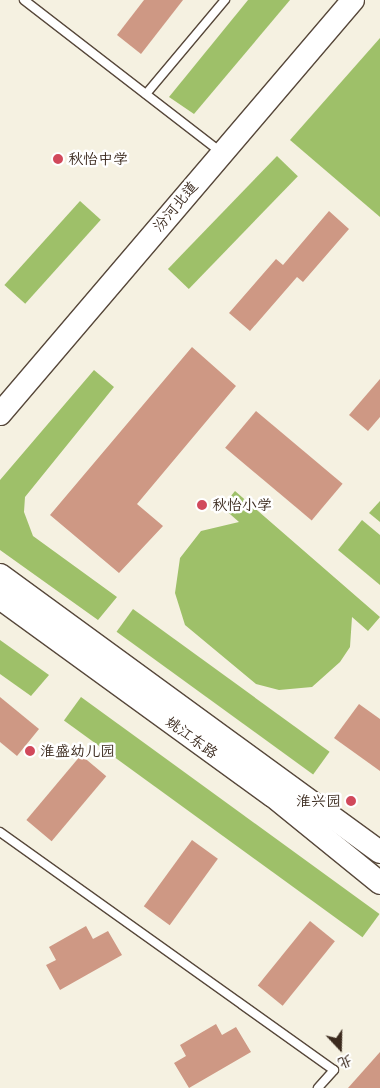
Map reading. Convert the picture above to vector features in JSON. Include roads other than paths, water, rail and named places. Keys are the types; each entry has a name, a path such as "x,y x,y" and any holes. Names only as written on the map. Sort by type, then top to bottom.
{"street":[{"name":"汾河北道","path":"0,414 221,152 353,0"},
{"name":"姚江东路","path":"0,575 380,852"},
{"name":"姚江东路","path":"0,598 273,796 380,883"}],"lane":[{"path":"24,0 221,152"},
{"path":"146,94 225,0"},
{"path":"0,832 334,1070 318,1088"}],"place":[{"name":"秋怡中学","path":"58,159"},
{"name":"秋怡小学","path":"202,505"},
{"name":"淮盛幼儿园","path":"30,751"},
{"name":"淮兴园","path":"351,801"}]}
